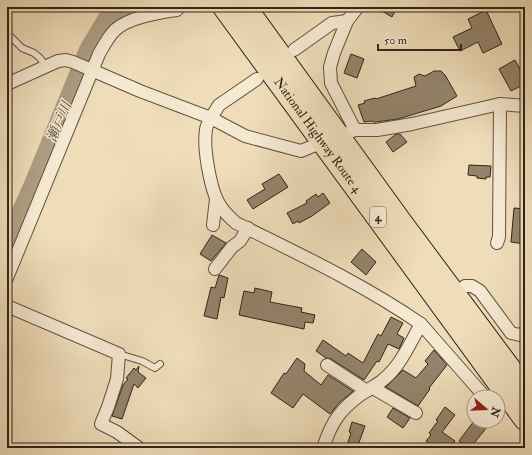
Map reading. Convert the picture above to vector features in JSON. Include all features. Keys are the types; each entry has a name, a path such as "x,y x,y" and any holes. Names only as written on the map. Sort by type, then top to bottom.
{"highway":[{"name":"National Highway Route 4","path":"233,10 339,136 454,294 511,397"},
{"name":"National Highway Route 4","path":"339,136 525,418"}],"street":[{"path":"339,136 330,67 347,21 358,7"},
{"path":"7,278 91,69 107,40 119,26 154,14 177,10"},
{"path":"294,50 332,23 347,21"},
{"path":"7,84 58,61 66,60 211,118 245,136 301,150 339,136 412,124 500,104 525,106"},
{"path":"257,79 220,105 206,128 205,142 213,191 227,214 236,223 352,281 392,304 421,324 478,389"},
{"path":"497,243 499,237 500,104"},
{"path":"213,225 216,198"},
{"path":"215,269 232,247 240,241 248,228"},
{"path":"454,294 465,286 475,287 480,291 511,333 520,335 525,332"},
{"path":"7,306 119,354 117,379 101,424 117,432 139,448"},
{"path":"323,448 328,434 337,417 347,406 384,379 401,359 421,324"},
{"path":"327,365 416,413"}],"lane":[{"path":"12,37 22,48 34,53 40,58 46,67"},
{"path":"119,354 142,361 155,368 160,364"}],"building":[{"path":"375,7 397,7 392,17"},
{"path":"486,10 502,44 483,53 478,42 460,51 453,37 472,28 468,19"},
{"path":"351,54 364,59 357,78 344,73"},
{"path":"515,60 525,78 525,84 511,91 499,69"},
{"path":"434,71 441,71 445,75 457,96 441,106 398,119 364,122 358,105 365,103 364,101 376,99 416,86 414,77 419,74 425,76"},
{"path":"396,134 400,134 407,142 393,152 386,142"},
{"path":"469,165 491,166 490,177 486,177 486,179 468,175"},
{"path":"279,174 288,187 253,209 247,200 265,189 262,184"},
{"path":"323,193 330,203 312,216 299,223 298,221 293,224 287,213 307,203 306,201 316,194 318,197"},
{"path":"514,208 525,209 525,244 511,242"},
{"path":"212,235 226,243 211,261 200,254"},
{"path":"362,249 376,262 366,275 351,262"},
{"path":"219,275 228,278 224,298 221,297 217,319 204,316 211,287 215,288"},
{"path":"255,288 272,292 270,302 302,308 301,312 315,315 313,323 305,322 304,329 239,315 244,291 254,293"},
{"path":"391,317 403,323 397,334 404,338 399,349 388,344 379,362 377,361 364,380 316,351 323,340 346,356 348,353 363,363 378,334 381,336"},
{"path":"434,350 447,365 429,388 430,389 418,406 386,387 403,370 416,378 428,364 425,361"},
{"path":"297,358 305,364 304,371 321,385 328,375 353,391 339,403 330,414 303,394 293,408 271,393 284,373 286,374"},
{"path":"139,366 138,372 146,378 138,388 134,384 122,419 112,416 123,385 128,379 126,378 134,368 136,370"},
{"path":"445,407 455,415 442,432 455,441 450,448 436,448 426,441 431,435 429,433 438,421 436,420"},
{"path":"393,408 410,418 403,428 387,417"},
{"path":"352,422 365,426 357,448 347,445 351,433 349,432"},
{"path":"468,429 485,429 470,448 467,448 459,441"}],"waterway":[{"name":"瀬戸川","path":"7,245 35,182 89,50 108,18 123,7"}]}
